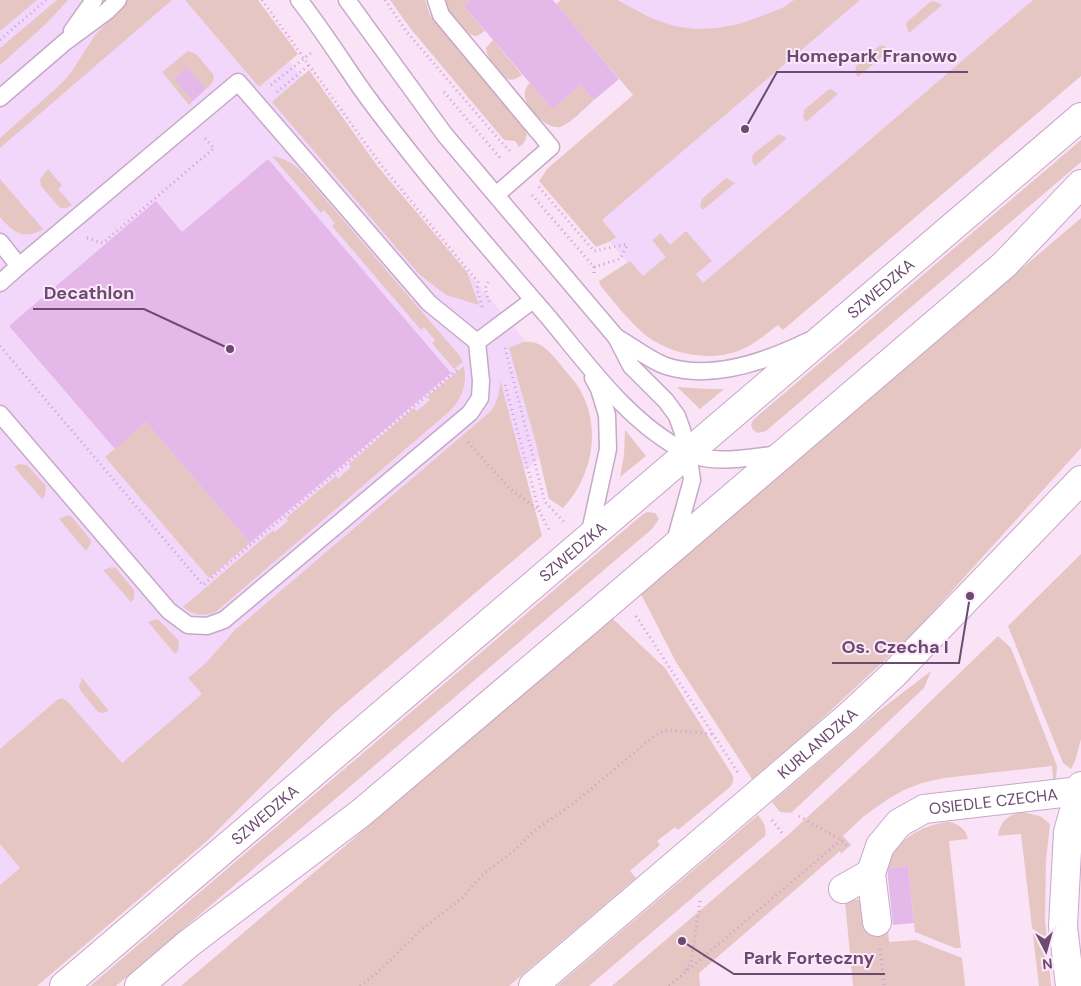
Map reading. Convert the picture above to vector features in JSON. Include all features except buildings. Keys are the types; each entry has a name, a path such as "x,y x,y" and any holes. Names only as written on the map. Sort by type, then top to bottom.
{"street":[{"name":"SZWEDZKA","path":"64,986 1081,117"},
{"path":"139,986 188,944 361,813 674,548 1004,264 1081,184"},
{"name":"KURLANDZKA","path":"533,986 850,716 886,682 1081,480"},
{"name":"OSIEDLE CZECHA","path":"877,922 871,873 880,846 899,823 924,809 1080,789 1068,832 1063,926 1070,986"},
{"path":"844,889 871,873"}],"lane":[{"path":"65,42 94,0"},
{"path":"0,98 65,42 107,11 118,0"},
{"path":"299,0 415,160 584,361 615,396 640,420 688,453 712,460 782,454"},
{"path":"347,0 445,135 616,337 631,366 666,401 677,416 688,453 692,480 674,548"},
{"path":"436,0 441,15 551,147 496,195"},
{"path":"0,283 238,82 429,303 478,347 481,381 480,398 470,413 224,620 207,626 188,625 169,611 0,414"},
{"path":"0,242 19,266"},
{"path":"478,347 494,329 533,300"},
{"path":"616,337 666,365 696,371 725,369 768,357 833,328"},
{"path":"584,361 599,389 606,415 608,448 589,536"}],"path":[{"path":"0,40 46,0"},
{"path":"262,0 381,165 478,282 477,289 494,329"},
{"path":"385,0 412,38 506,146 522,173 537,179 539,186 594,251 628,244 620,259 594,267"},
{"path":"305,46 316,60"},
{"path":"256,103 311,53"},
{"path":"256,103 309,65"},
{"path":"442,89 522,173 594,267 593,311"},
{"path":"86,238 103,243 214,148 192,121"},
{"path":"489,281 486,289 494,329 545,502 561,519"},
{"path":"0,346 203,584 478,347"},
{"path":"503,377 539,510 549,530"},
{"path":"447,432 471,444 509,488 539,510"},
{"path":"636,617 743,780"},
{"path":"360,986 378,972 422,929 462,898 481,876 516,849 534,831 574,803 653,737 665,730 713,734"},
{"path":"798,816 841,840 871,873"},
{"path":"669,986 841,840"},
{"path":"685,973 691,961 700,901"},
{"path":"877,922 884,986"}],"shaded area":[{"path":"0,0 237,0 589,416 322,642 276,670 0,905"},
{"path":"0,0 37,0 0,31"},
{"path":"57,0 68,0 46,24 0,65 0,48"},
{"path":"128,0 172,0 0,148 0,138 61,84 70,74 95,35"},
{"path":"185,0 258,0 298,54 259,87"},
{"path":"390,0 425,0 430,15 524,124 526,137 522,145 519,147 515,141 504,140 410,28"},
{"path":"444,0 470,0 464,6 485,31 477,36 467,32 453,16"},
{"path":"559,0 617,0 651,18 674,26 695,29 739,24 784,7 794,0 860,0 602,220 616,237 596,247 539,181 547,169 633,95 556,4"},
{"path":"583,0 1036,0 671,313 551,173 655,85"},
{"path":"1033,0 1081,0 1081,76 783,330 778,325 743,349 718,356 692,355 679,352 654,341 644,334 600,285 599,281 630,261 643,276 666,257 652,240 661,233 670,245 686,231 712,261 696,274 703,283"},
{"path":"934,1 942,5 909,33 906,25 907,22 930,2"},
{"path":"493,40 522,75 509,80 497,70 488,56 486,48"},
{"path":"882,45 890,50 858,77 855,73 856,66"},
{"path":"188,51 196,54 213,74 214,79 206,89 187,68 193,101 189,105 162,72"},
{"path":"309,70 378,167 467,272 479,305 446,295 419,274 272,102"},
{"path":"530,83 552,109 581,85 594,100 568,123 560,127 554,127 546,124 539,118 528,104 525,97 526,89"},
{"path":"831,89 838,94 806,122 803,117 804,110"},
{"path":"779,134 787,138 755,166 752,161 753,154"},
{"path":"1081,140 1081,162 766,431 758,433 753,430 751,425 753,420"},
{"path":"272,156 289,162 303,173 463,362 454,369 432,343 435,340 424,327 421,330 332,226 335,223 324,210 321,213"},
{"path":"48,169 62,185 58,189 72,205 66,208 59,207 41,186 40,179"},
{"path":"726,178 735,183 703,210 700,206 702,199"},
{"path":"0,179 43,229 30,234 19,233 9,227 0,217"},
{"path":"1081,218 1081,448 911,636 803,736 752,779 676,662 641,594"},
{"path":"523,342 540,345 552,355 579,388 586,403 590,419 591,451 587,466 573,495 563,508 549,499 535,440 509,348"},
{"path":"464,366 463,390 459,400 451,410 217,611 199,615 183,607 273,530 275,532 288,521 286,518 336,476 338,479 351,467 349,464 414,408 417,411 430,400 427,397"},
{"path":"500,380 542,536 332,715 208,840 37,986 0,986 0,885 20,868 0,844 0,749 57,700 62,698 67,701 122,763 202,694 188,678 206,663 235,630 491,411 498,396"},
{"path":"677,387 709,389 724,389 700,409"},
{"path":"146,422 250,543 209,578 105,457"},
{"path":"625,430 646,456 620,477 624,455"},
{"path":"19,464 27,465 46,486 45,495 42,499 14,467"},
{"path":"647,512 655,513 659,519 652,529 116,986 90,986 642,515"},
{"path":"68,515 72,517 90,539 91,543 86,551 59,519"},
{"path":"1081,554 1081,739 1071,769 1063,763 1008,626"},
{"path":"112,567 116,568 134,590 134,599 131,602 103,570"},
{"path":"612,618 665,668 733,776 733,782 730,787 678,830 675,827 657,841 660,845 630,871 636,878 509,986 181,986"},
{"path":"156,619 179,641 178,651 175,654 148,622"},
{"path":"998,636 1011,648 1057,766 1056,779 1053,779 1052,766 944,778 922,783 904,790 864,816 843,836 851,845 841,854 840,851 699,973 700,986 612,986 788,835 878,752"},
{"path":"931,671 924,688 791,813 780,812 772,802 879,711"},
{"path":"82,678 109,711 98,712 80,690"},
{"path":"1022,812 1040,816 1050,824 1046,860 1045,919 1051,986 1039,986 1021,834 998,836 1001,826 1006,820"},
{"path":"758,815 765,827 765,836 589,986 557,986"},
{"path":"948,822 961,827 968,839 949,841 961,948 955,948 915,932 908,866 887,868 891,858 902,842 928,827"},
{"path":"862,899 887,921 889,942 916,940 962,958 965,986 853,986 845,901"}],"place":[{"name":"Homepark Franowo","path":"745,129"},
{"name":"Decathlon","path":"230,349"},
{"name":"Os. Czecha I","path":"970,596"},
{"name":"Park Forteczny","path":"682,941"}]}
